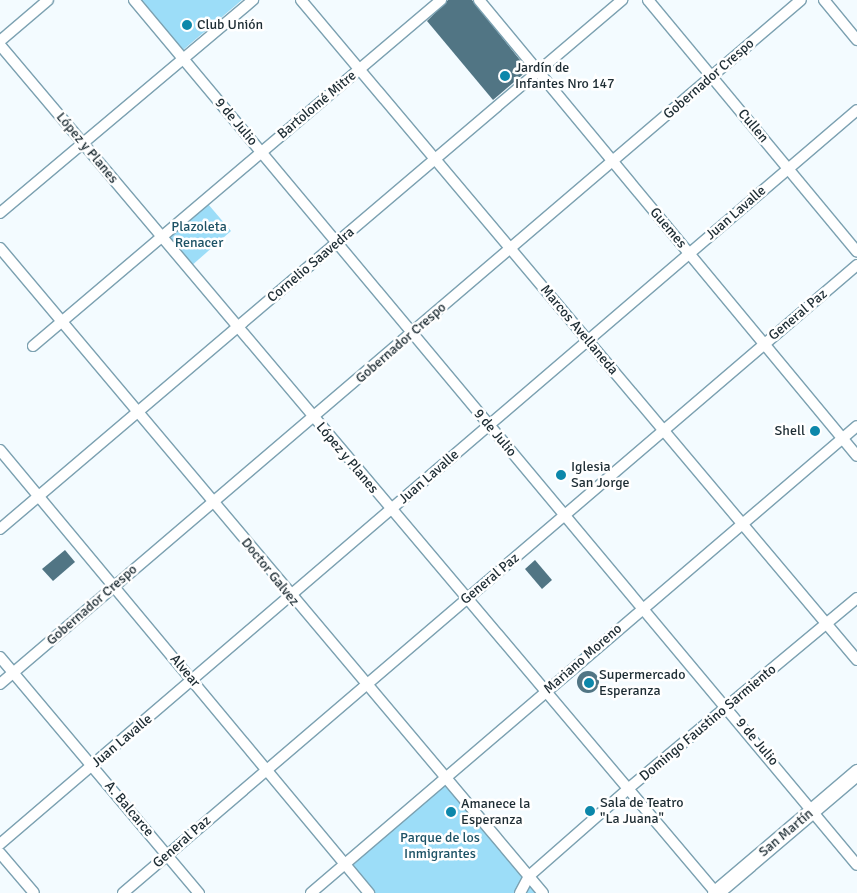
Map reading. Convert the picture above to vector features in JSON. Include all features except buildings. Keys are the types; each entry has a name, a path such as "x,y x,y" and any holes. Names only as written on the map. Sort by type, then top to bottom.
{"main road":[{"name":"San Martín","path":"715,893 857,772"}],"street":[{"path":"0,41 48,0"},
{"name":"9 de Julio","path":"134,0 564,517 643,606 857,865"},
{"path":"0,213 253,0"},
{"name":"Marcos Avellaneda","path":"301,0 664,430 741,525 857,660"},
{"name":"Bartolomé Mitre","path":"33,346 441,0"},
{"name":"Guemes","path":"479,0 857,456"},
{"name":"Cornelio Saavedra","path":"0,529 622,0"},
{"name":"Cullen","path":"648,0 857,252"},
{"name":"Gobernador Crespo","path":"0,684 314,418 801,0"},
{"path":"824,0 857,40"},
{"name":"López y Planes","path":"0,45 161,238 629,788 715,893"},
{"name":"Juan Lavalle","path":"0,844 290,598 488,425 857,110"},
{"name":"Doctor Galvez","path":"0,248 64,321 214,501 290,598 367,684 543,893"},
{"name":"General Paz","path":"123,893 857,265"},
{"name":"Mariano Moreno","path":"311,893 447,778 643,606 857,426"},
{"name":"Alvear","path":"0,450 346,863 369,893"},
{"name":"Domingo Faustino Sarmiento","path":"520,893 528,876 629,788 857,598"},
{"name":"A. Balcarce","path":"0,656 199,893"},
{"path":"0,853 34,893"}],"green space":[{"name":"Club Unión","path":"141,0 242,0 183,50"},
{"name":"Plazoleta Renacer","path":"208,204 231,231 190,267 167,239"},
{"name":"Parque de los Inmigrantes","path":"447,778 543,893 369,893 346,863"}],"place":[{"name":"Club Unión","path":"187,25"},
{"name":"Jardín de Infantes Nro 147","path":"505,76"},
{"name":"Shell","path":"815,431"},
{"name":"Iglesia San Jorge","path":"561,475"},
{"name":"Supermercado Esperanza","path":"589,683"},
{"name":"Sala de Teatro \"La Juana\"","path":"590,811"},
{"name":"Amanece la Esperanza","path":"451,812"}]}
